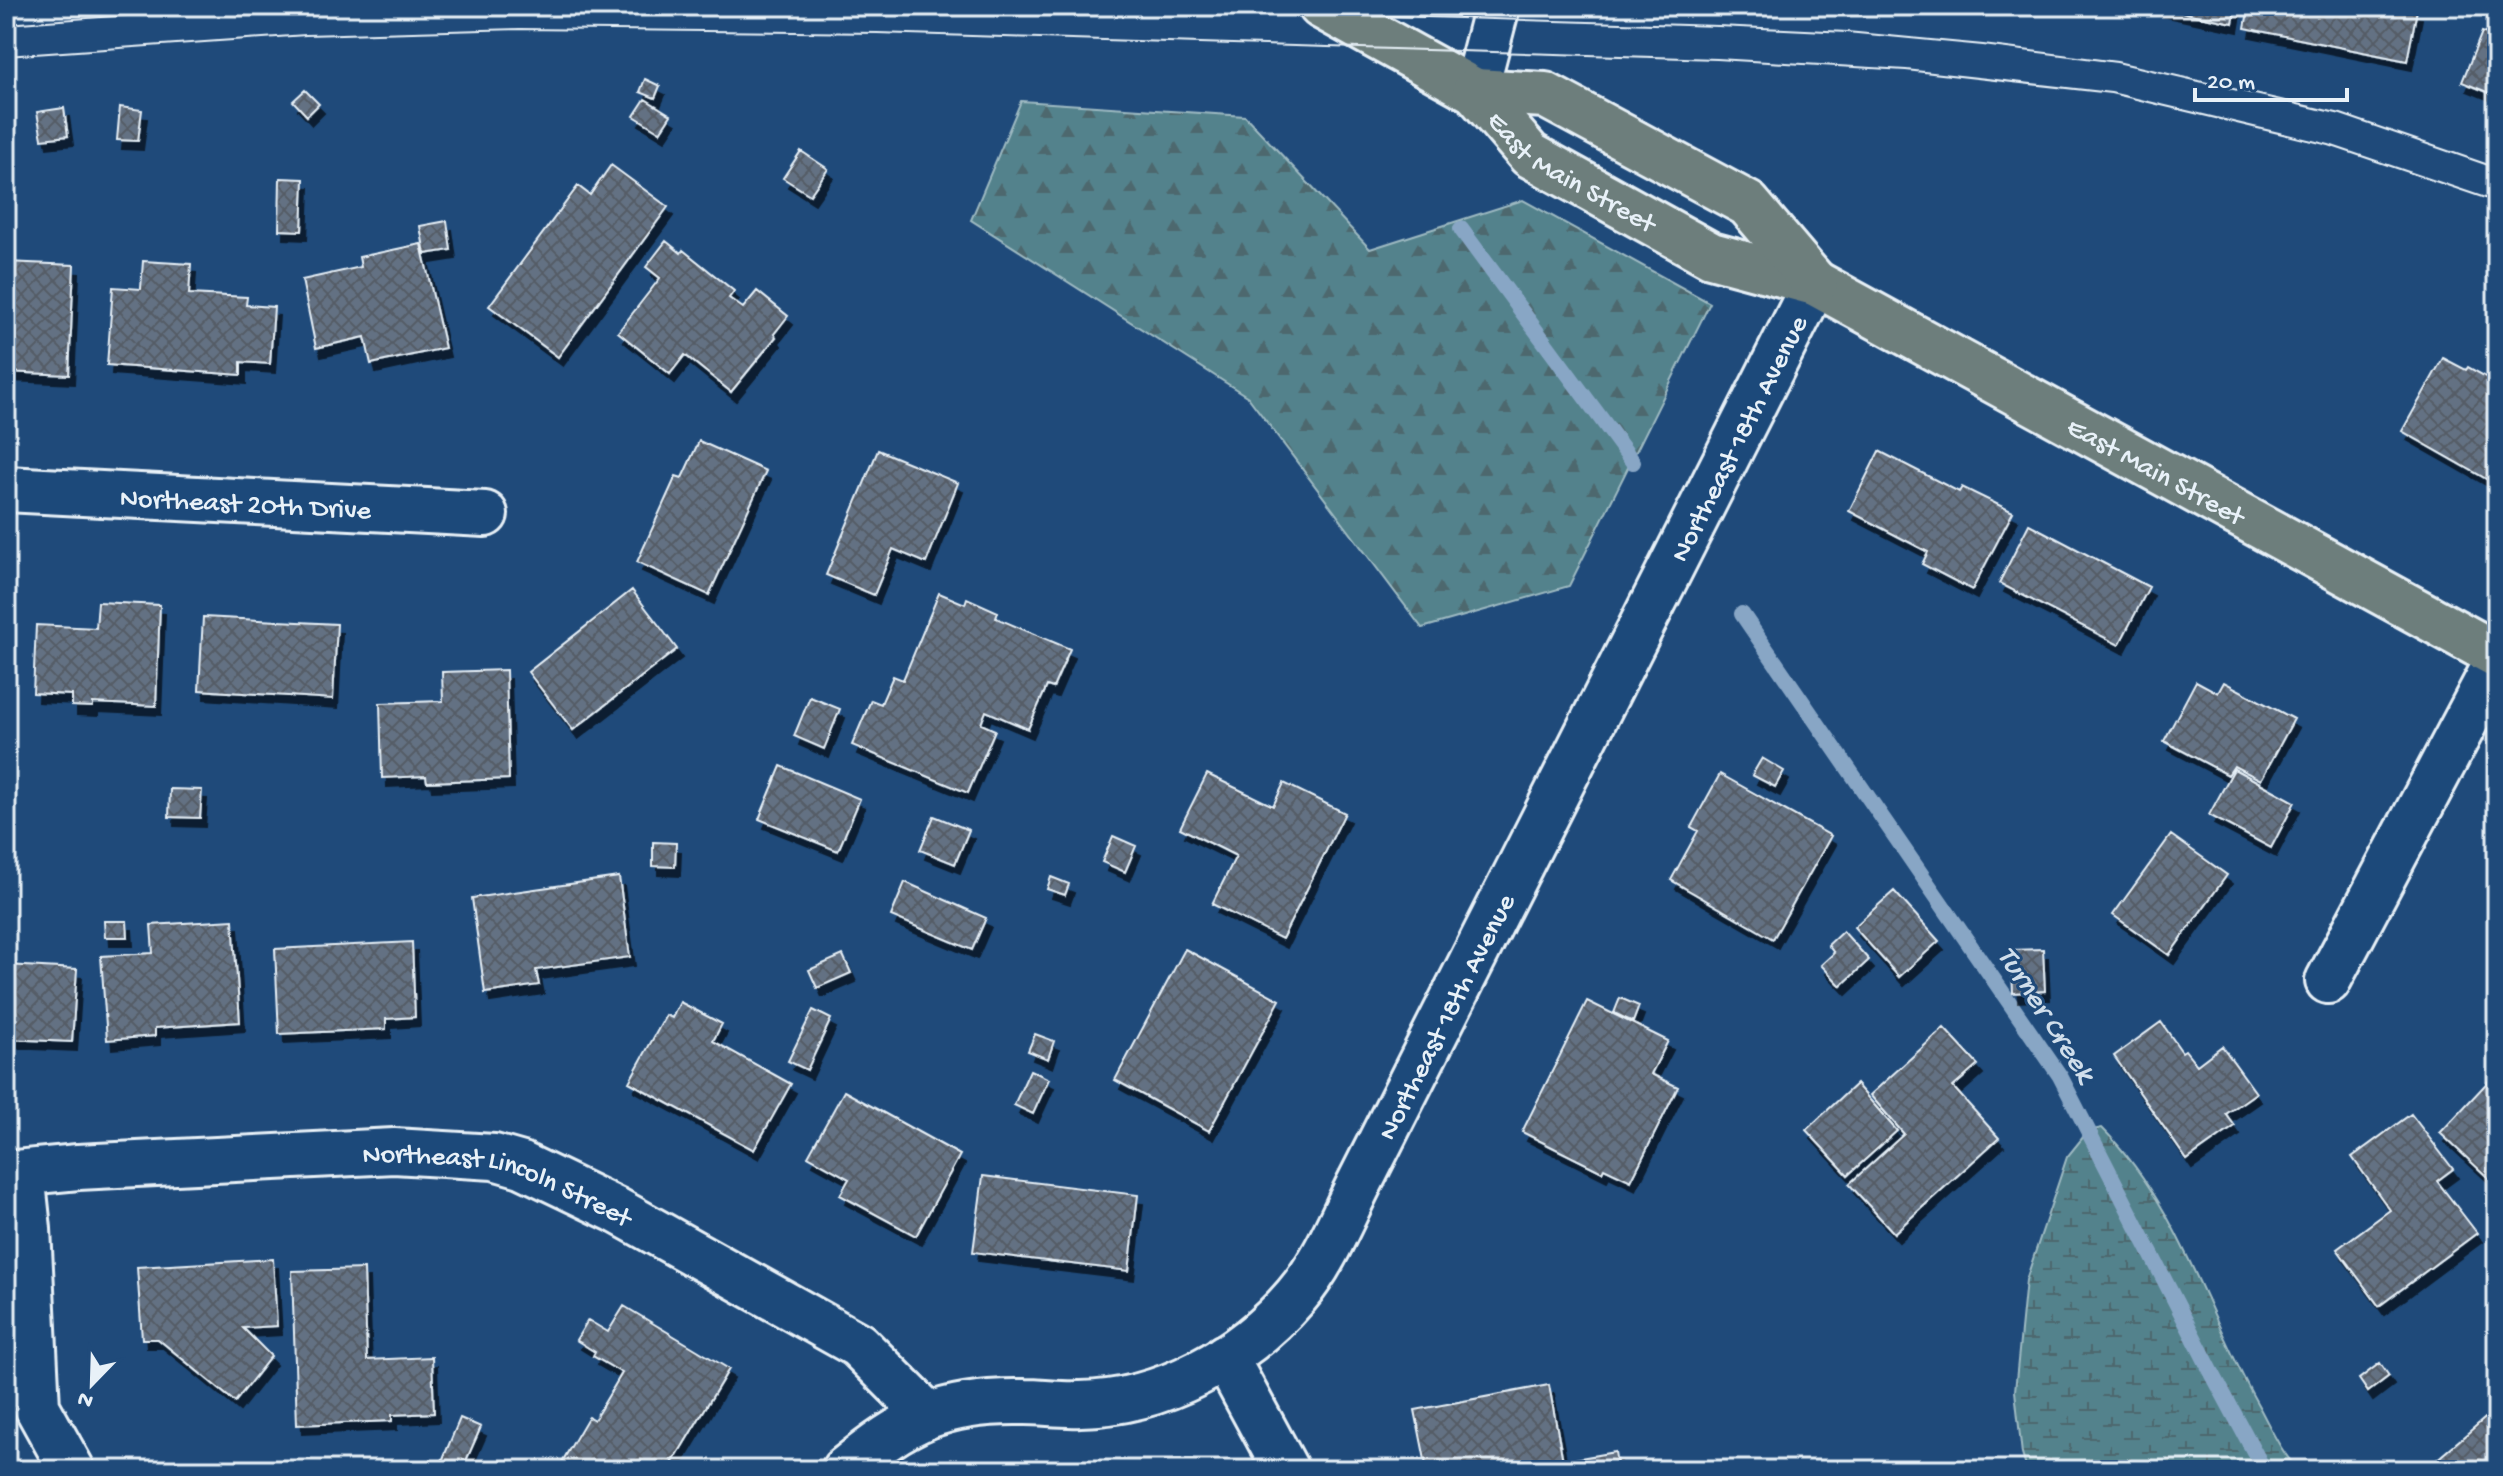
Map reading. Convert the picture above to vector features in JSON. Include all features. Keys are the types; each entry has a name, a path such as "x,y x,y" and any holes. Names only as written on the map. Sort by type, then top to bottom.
{"main road":[{"name":"East Main Street","path":"1321,6 1475,91 1530,155 1711,255 1815,283 2497,655"},
{"name":"East Main Street","path":"1475,91 1545,95 1748,204 1815,283"}],"street":[{"path":"1475,91 1497,6"},
{"name":"Northeast 18th Avenue","path":"844,1470 900,1428 927,1414 971,1404 1023,1401 1082,1404 1131,1398 1180,1383 1225,1357 1261,1331 1297,1294 1325,1251 1815,283"},
{"name":"Northeast 20th Drive","path":"6,489 485,514"},
{"path":"2328,981 2497,662"},
{"name":"Northeast Lincoln Street","path":"14,1173 394,1151 494,1157 522,1165 616,1210 858,1345 927,1414"},
{"path":"14,1173 28,1229 37,1407 72,1470"},
{"path":"1225,1357 1286,1470"}],"green space":[{"path":"1021,101 1245,116 1370,249 1523,200 1710,303 1569,586 1422,628 1248,397 971,220"},
{"path":"2102,1128 2151,1190 2171,1224 2257,1403 2281,1447 2299,1470 2027,1470 2022,1454 2015,1391 2026,1280 2067,1157 2088,1131"}],"building":[{"path":"2152,6 2236,6 2233,23"},
{"path":"2249,6 2400,6 2417,10 2407,61 2245,28"},
{"path":"2482,32 2497,38 2497,96 2462,82"},
{"path":"645,79 660,86 655,98 640,92"},
{"path":"305,90 319,104 307,116 293,101"},
{"path":"645,99 671,115 660,132 634,116"},
{"path":"120,107 142,110 138,141 117,140"},
{"path":"64,108 68,136 42,139 37,112"},
{"path":"801,151 828,169 810,195 783,178"},
{"path":"611,165 668,207 558,357 489,306 578,186 590,195"},
{"path":"280,178 304,179 302,231 279,230"},
{"path":"447,221 451,250 425,254 420,226"},
{"path":"666,241 681,253 683,250 734,291 729,298 743,308 757,291 788,316 774,334 776,337 731,392 685,355 670,374 618,332 660,278 646,267"},
{"path":"421,244 445,348 371,364 365,337 316,348 302,280 361,267 359,257"},
{"path":"143,261 191,264 189,294 247,297 246,305 274,307 270,364 241,362 241,375 107,365 113,287 141,289"},
{"path":"6,262 74,265 69,375 6,372"},
{"path":"2443,358 2497,383 2497,485 2402,431"},
{"path":"699,441 766,471 709,595 637,562 676,476 682,478"},
{"path":"878,450 958,483 926,563 893,549 874,595 826,575"},
{"path":"1879,451 1959,492 1962,487 2013,512 1972,590 1922,564 1928,552 1849,511"},
{"path":"2029,524 2149,587 2119,645 1999,583"},
{"path":"632,590 677,649 573,730 528,672"},
{"path":"939,593 965,604 967,598 998,612 996,618 1070,649 1053,688 1047,686 1028,729 986,711 981,724 995,730 968,793 852,745 871,700 881,704 893,676 903,680"},
{"path":"98,602 160,605 156,706 93,703 93,707 72,706 72,695 33,693 36,625 96,628"},
{"path":"203,617 337,624 333,699 199,690"},
{"path":"506,670 509,779 427,782 426,776 382,778 380,703 443,701 442,672"},
{"path":"2196,681 2218,693 2224,682 2294,719 2261,780 2234,766 2228,775 2164,741"},
{"path":"810,697 840,709 824,749 794,736"},
{"path":"1762,758 1784,771 1775,787 1752,775"},
{"path":"781,766 860,799 838,851 759,819"},
{"path":"2234,769 2295,802 2271,848 2209,815"},
{"path":"1207,774 1273,806 1284,783 1345,813 1282,939 1212,904 1236,856 1180,828"},
{"path":"1720,774 1831,836 1773,939 1671,880 1698,831 1691,827"},
{"path":"170,789 202,790 200,818 169,817"},
{"path":"934,816 969,830 955,864 920,850"},
{"path":"2171,835 2227,875 2169,955 2113,915"},
{"path":"1113,836 1136,846 1125,872 1102,862"},
{"path":"653,842 676,843 675,867 653,866"},
{"path":"619,877 630,957 536,970 539,985 485,993 472,898"},
{"path":"1051,877 1069,884 1065,895 1047,889"},
{"path":"905,882 986,918 972,950 891,916"},
{"path":"1894,891 1939,941 1899,977 1854,927"},
{"path":"233,920 240,1022 155,1028 155,1036 107,1040 101,956 153,953 151,925"},
{"path":"104,921 127,921 128,937 105,937"},
{"path":"1843,931 1869,960 1841,986 1821,965 1834,953 1828,945"},
{"path":"412,942 415,1017 386,1019 386,1029 279,1034 275,949"},
{"path":"1185,949 1280,1000 1209,1131 1115,1080"},
{"path":"2043,949 2045,991 2013,993 2011,950"},
{"path":"843,955 851,973 817,988 809,970"},
{"path":"6,965 77,969 72,1042 6,1039"},
{"path":"1620,998 1639,1006 1633,1022 1614,1013"},
{"path":"1587,1001 1668,1041 1651,1074 1678,1087 1631,1181 1604,1168 1602,1172 1522,1132"},
{"path":"680,1002 722,1024 713,1041 791,1084 754,1150 629,1082 666,1015 672,1018"},
{"path":"813,1010 831,1019 807,1070 788,1061"},
{"path":"2161,1022 2182,1052 2185,1050 2197,1065 2222,1046 2256,1093 2226,1114 2235,1126 2187,1160 2114,1056"},
{"path":"1944,1028 1978,1065 1953,1087 1999,1138 1894,1233 1849,1184 1904,1134 1870,1095"},
{"path":"1035,1034 1054,1041 1048,1059 1028,1051"},
{"path":"1030,1070 1049,1079 1033,1114 1014,1105"},
{"path":"2497,1072 2497,1186 2440,1133"},
{"path":"1856,1084 1897,1131 1848,1175 1806,1130"},
{"path":"844,1091 960,1155 916,1236 840,1195 849,1179 808,1156"},
{"path":"2411,1114 2453,1169 2437,1181 2477,1233 2379,1306 2337,1249 2390,1210 2352,1157"},
{"path":"983,1176 1138,1195 1129,1271 973,1252"},
{"path":"273,1259 277,1326 243,1328 271,1356 235,1402 158,1339 142,1339 137,1267"},
{"path":"364,1269 367,1360 432,1357 434,1413 392,1415 392,1421 297,1425 292,1271"},
{"path":"624,1306 729,1369 668,1470 563,1470 559,1467 587,1419 594,1420 622,1373 593,1356 595,1352 576,1340 588,1320 608,1332"},
{"path":"2380,1363 2389,1376 2368,1392 2359,1379"},
{"path":"1549,1385 1563,1461 1615,1452 1618,1470 1427,1470 1415,1410"},
{"path":"2497,1408 2497,1470 2440,1470 2434,1462"},
{"path":"460,1418 481,1427 462,1470 442,1461"}],"waterway":[{"path":"1461,229 1633,462"},
{"name":"Turner Creek","path":"1742,614 2060,1076 2264,1470"}],"tram line":[{"path":"6,24 250,6"},
{"path":"1069,6 1718,26 1847,32 1983,45 2117,62 2341,114 2497,168"},
{"path":"6,56 306,35 520,29 877,33 1717,59 1906,70 2111,93 2329,145 2497,202"}]}
